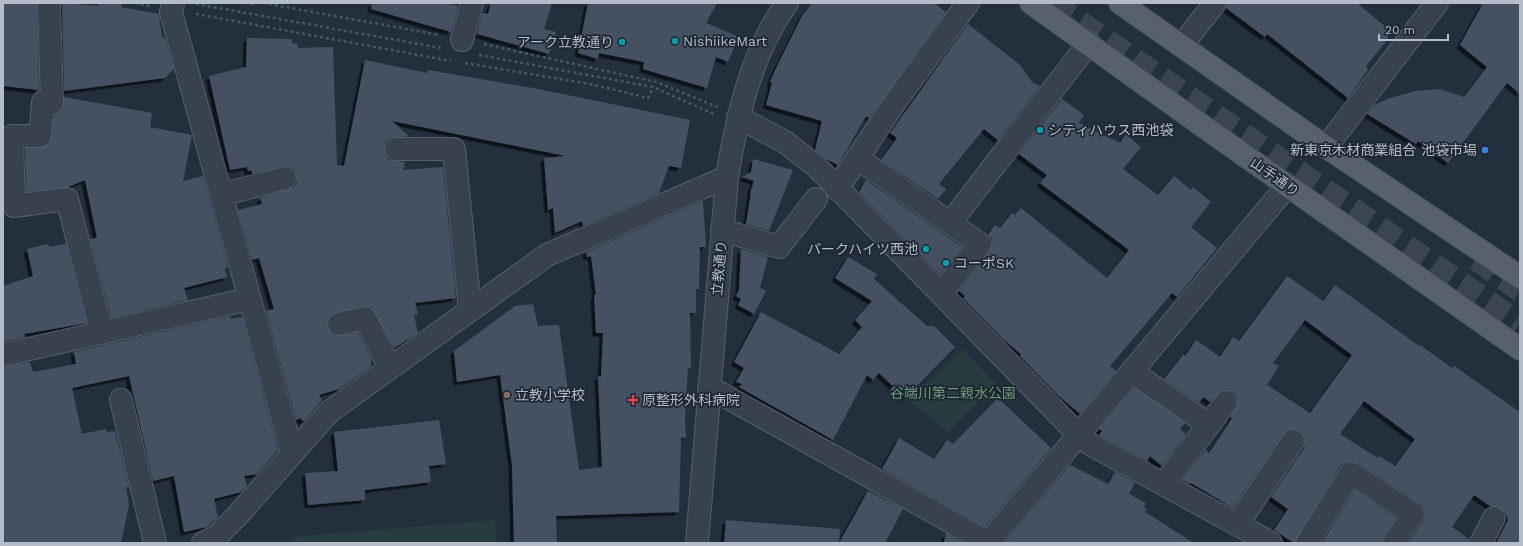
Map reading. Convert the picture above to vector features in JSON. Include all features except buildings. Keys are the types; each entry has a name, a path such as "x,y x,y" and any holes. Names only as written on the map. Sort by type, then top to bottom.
{"main road":[{"name":"山手通り","path":"1031,3 1287,186 1520,349"},
{"path":"1120,3 1326,147 1520,277"}],"street":[{"path":"49,3 52,103 43,102 40,136 12,136 14,206 67,199 102,333"},
{"path":"462,40 472,3"},
{"name":"立教通り","path":"697,543 727,177 738,117 754,67 770,31 787,3"},
{"path":"837,189 895,102 968,3"},
{"path":"1181,46 1215,3"},
{"path":"1326,147 1437,3"},
{"path":"173,6 221,195 292,454"},
{"path":"950,223 1089,44"},
{"path":"738,117 785,142 816,167 1079,435 1090,444 1271,543"},
{"path":"396,149 454,148 470,310"},
{"path":"857,158 980,244 941,294"},
{"path":"203,543 217,536 237,516 329,412 547,255 727,177"},
{"path":"221,195 285,178"},
{"path":"709,387 988,543 1287,186"},
{"path":"722,230 779,248 816,199"},
{"path":"3,355 249,299"},
{"path":"339,324 365,318 390,368"},
{"path":"1132,372 1209,425"},
{"path":"121,400 155,543"},
{"path":"1164,484 1226,402"},
{"path":"1237,525 1293,441"},
{"path":"1307,543 1351,473 1413,514 1394,543"},
{"path":"1481,543 1494,518"}],"path":[{"path":"135,3 173,6 456,62"},
{"path":"244,3 255,3"},
{"path":"263,3 462,40 656,82 726,110 738,117"},
{"path":"463,63 590,84 648,98 653,87"}],"green space":[{"name":"谷端川第二親水公園","path":"962,349 996,384 948,432 910,401"},
{"path":"495,520 497,543 292,543 292,537"}],"tunnel":[{"path":"1053,3 1520,323"},
{"path":"1476,260 1520,291"}],"place":[{"name":"NishiikeMart","path":"675,41"},
{"name":"アーク立教通り","path":"622,42"},
{"name":"シティハウス西池袋","path":"1040,130"},
{"name":"新東京木材商業組合 池袋市場","path":"1485,150"},
{"name":"パークハイツ西池","path":"926,249"},
{"name":"コーポSK","path":"946,263"},
{"name":"立教小学校","path":"507,395"},
{"name":"原整形外科病院","path":"633,400"}]}
